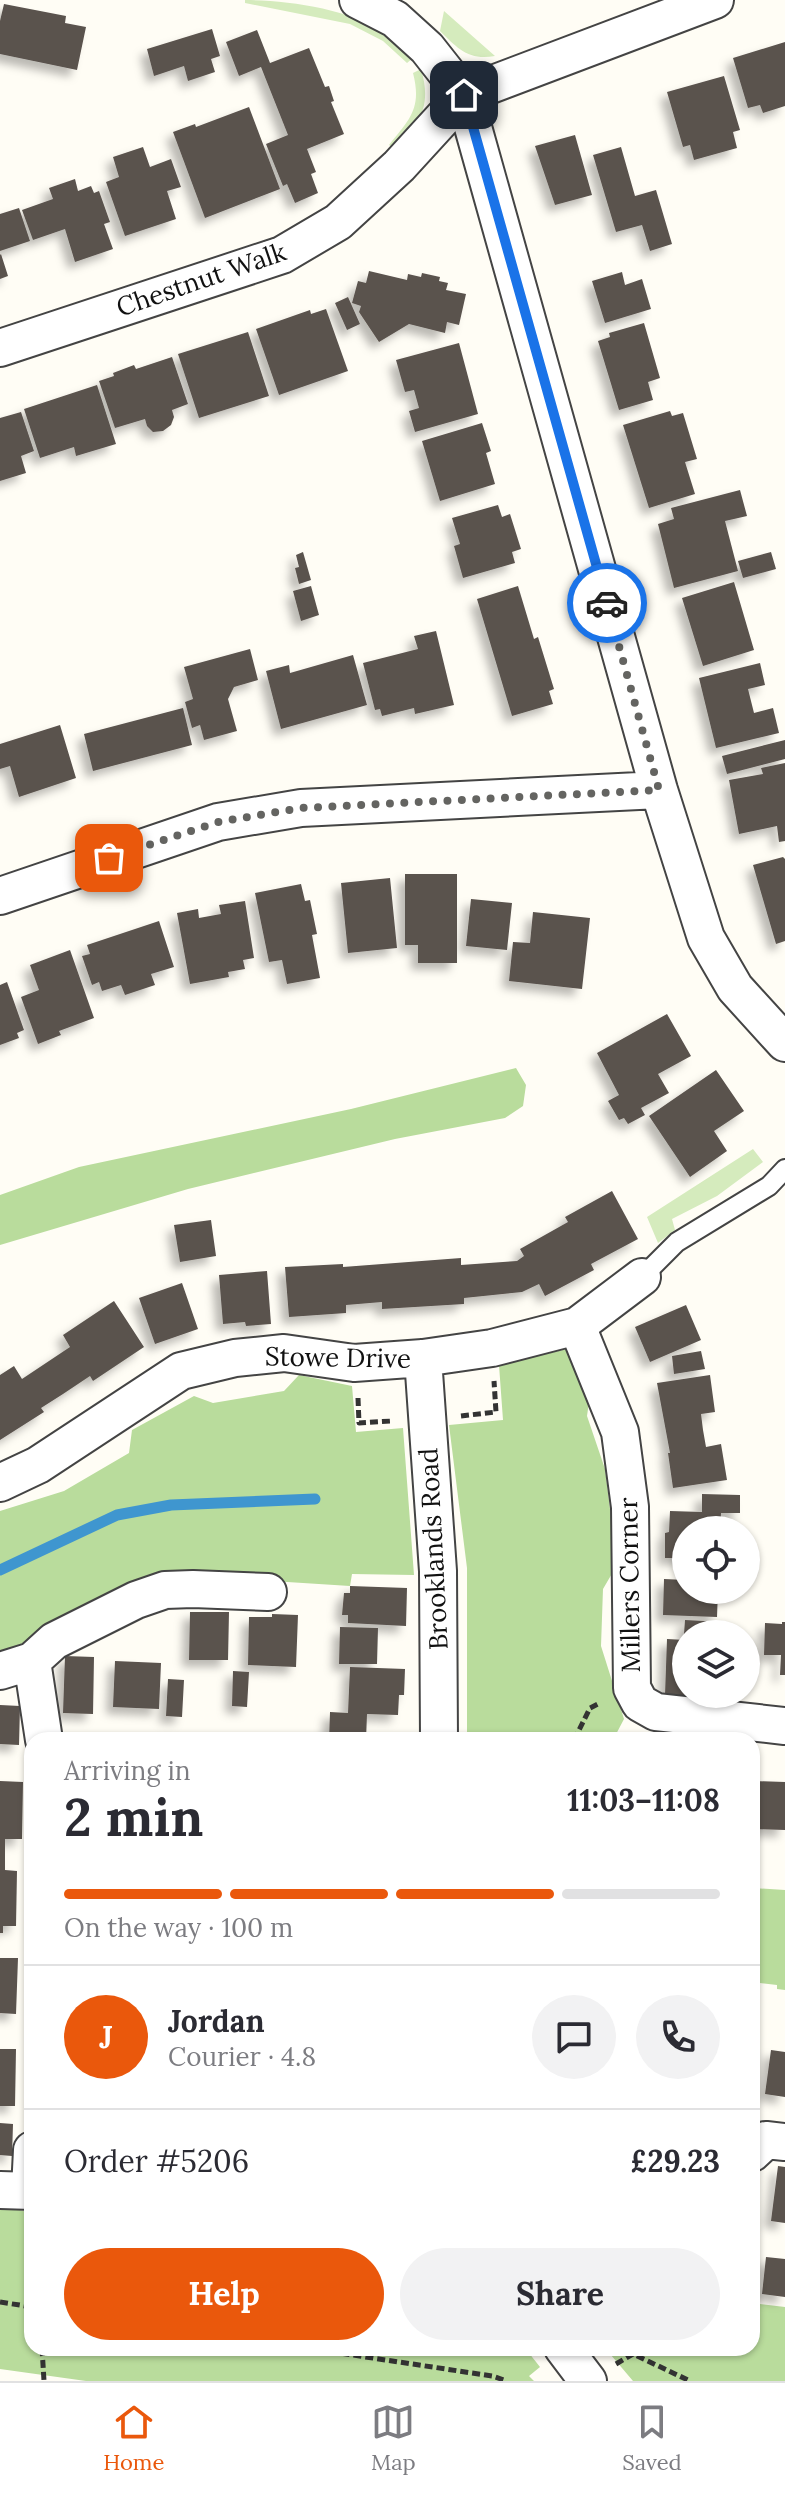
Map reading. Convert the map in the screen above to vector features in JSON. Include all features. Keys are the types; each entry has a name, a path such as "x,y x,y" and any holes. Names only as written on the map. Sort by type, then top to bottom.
{"street":[{"path":"358,0 395,19 427,48 464,95 659,790 705,887 706,938 735,988 785,1043"},
{"name":"Chestnut Walk","path":"0,348 282,255 338,222 399,166 464,95 715,0"},
{"path":"0,896 218,822 301,808 659,790"},
{"name":"Stowe Drive","path":"0,1483 38,1465 181,1371 235,1358 284,1353 354,1363 423,1358 492,1348 577,1326 642,1277"},
{"name":"Millers Corner","path":"577,1326 620,1432 630,1507 632,1688 640,1703 656,1712 785,1726"},
{"name":"Brooklands Road","path":"423,1358 438,1571 439,1732"},
{"path":"41,1732 16,1666 54,1641 136,1600 165,1590 268,1592"},
{"path":"760,2146 766,2140 785,2142"},
{"path":"569,2356 588,2380"}],"lane":[{"path":"642,1277 677,1242 769,1186 785,1169"}],"path":[{"path":"358,1395 359,1423 496,1412 492,1348"},
{"path":"578,1732 590,1708 632,1688"},
{"path":"0,2302 24,2306"},
{"path":"42,2356 44,2381"},
{"path":"359,2356 492,2376 507,2381"},
{"path":"588,2380 630,2356"},
{"path":"637,2356 690,2381"}],"green space":[{"path":"245,0 299,4 354,17 385,32 413,58 407,63 383,41 350,24 245,3"},
{"path":"444,11 495,56 471,55 452,43 440,31"},
{"path":"421,69 425,93 422,113 396,150 389,145 412,112 416,95 413,73"},
{"path":"516,1068 526,1085 523,1106 505,1118 395,1139 188,1189 0,1245 0,1195 79,1167 351,1109"},
{"path":"753,1149 763,1162 717,1196 672,1219 675,1230 658,1243 647,1217"},
{"path":"567,1349 590,1395 587,1416 605,1469 617,1565 603,1589 601,1646 624,1719 617,1732 467,1732 467,1568 449,1425 503,1420 499,1365"},
{"path":"299,1375 352,1386 356,1432 403,1428 414,1575 352,1574 350,1586 256,1580 0,1659 0,1511 64,1491 129,1453 132,1430 194,1396 213,1403 284,1391"},
{"path":"760,1888 785,1890 785,1990 777,1989 777,1985 760,1983"},
{"path":"0,2210 24,2211 24,2356 531,2356 540,2367 529,2376 534,2381 86,2381 0,2369"},
{"path":"760,2304 785,2307 785,2381 633,2381 612,2356 760,2356"}],"building":[{"path":"4,4 66,16 65,23 86,27 77,70 0,54 0,21"},
{"path":"212,29 220,56 211,59 215,72 188,81 184,66 154,76 147,49"},
{"path":"257,30 270,63 309,48 325,87 329,86 334,101 331,102 344,134 307,149 316,172 311,174 318,193 295,203 287,184 283,186 266,144 288,135 261,67 239,76 226,42"},
{"path":"785,42 785,106 763,113 760,105 748,108 733,58"},
{"path":"724,76 740,130 733,132 737,148 694,160 690,145 683,147 667,92"},
{"path":"249,107 280,189 205,218 173,132 195,124 196,127"},
{"path":"575,135 592,195 555,205 535,146"},
{"path":"143,147 150,167 171,159 181,187 167,191 176,219 125,236 106,182 119,177 113,157"},
{"path":"621,147 635,196 656,190 672,244 650,251 642,225 616,232 593,155"},
{"path":"75,179 78,191 91,186 94,193 99,191 110,222 104,224 113,249 75,262 65,229 33,240 22,210 53,199 49,188"},
{"path":"19,208 30,241 0,251 0,214"},
{"path":"0,255 8,276 0,279"},
{"path":"369,271 407,280 408,274 440,277 439,281 448,283 446,290 466,294 459,325 447,322 445,333 409,324 379,342 359,312 361,306 352,303 358,281 366,283"},
{"path":"622,272 625,285 642,279 651,309 605,323 592,281"},
{"path":"348,297 360,324 347,330 335,303"},
{"path":"326,309 348,371 279,395 256,329 310,310 311,314"},
{"path":"644,323 660,378 648,382 653,400 619,410 598,341 610,337 609,333"},
{"path":"248,332 269,396 199,418 178,354"},
{"path":"459,343 478,414 415,432 409,411 419,408 414,390 405,392 396,360"},
{"path":"172,357 188,404 172,410 174,417 171,425 163,431 153,432 145,419 115,428 99,381 134,365 136,369"},
{"path":"97,385 116,444 76,456 74,447 40,458 24,409"},
{"path":"670,411 672,416 683,413 697,459 685,462 695,494 649,508 623,425"},
{"path":"21,412 34,451 21,456 26,473 0,481 0,418"},
{"path":"482,423 491,451 486,453 495,484 440,501 422,441"},
{"path":"740,490 747,516 725,521 738,571 674,588 658,524 674,519 671,508"},
{"path":"498,505 502,517 510,514 521,549 512,552 515,563 463,578 454,546 460,544 452,518"},
{"path":"303,552 311,580 299,584 296,555"},
{"path":"771,552 776,569 743,578 738,561"},
{"path":"734,582 754,650 703,666 682,598"},
{"path":"311,586 319,615 301,621 293,591"},
{"path":"518,586 554,689 549,691 553,704 512,716 477,599"},
{"path":"436,631 454,705 415,714 414,708 382,716 380,709 375,710 363,663 418,649 414,636"},
{"path":"250,649 258,680 234,687 228,699 237,731 204,740 200,725 192,728 185,702 193,699 184,667"},
{"path":"353,655 367,705 281,729 266,671 289,665 290,673"},
{"path":"760,663 765,685 748,689 754,713 773,708 779,733 716,748 699,678"},
{"path":"183,708 192,745 93,771 84,734"},
{"path":"60,725 76,778 19,797 10,766 0,769 0,744"},
{"path":"785,740 785,759 727,774 722,756"},
{"path":"785,763 785,841 779,842 777,826 739,834 729,780 763,774 761,768"},
{"path":"783,857 785,941 776,944 753,865"},
{"path":"405,874 457,874 457,963 418,963 418,945 405,945"},
{"path":"390,878 397,948 348,953 341,883"},
{"path":"301,884 305,901 310,900 317,934 312,935 320,978 287,984 282,960 269,962 255,893"},
{"path":"471,899 512,903 507,950 466,946"},
{"path":"245,901 254,958 243,960 245,969 228,972 229,977 190,984 177,913 198,909 199,918 221,914 219,905"},
{"path":"533,912 590,918 582,989 509,981 513,942 530,943"},
{"path":"159,921 174,967 151,974 155,985 125,995 121,985 102,991 99,982 92,985 82,956 90,954 87,945"},
{"path":"70,950 94,1018 59,1031 61,1035 38,1044 21,997 39,990 30,965"},
{"path":"7,982 24,1030 17,1033 19,1038 0,1045 0,985"},
{"path":"667,1014 691,1056 658,1074 669,1093 641,1108 645,1115 628,1124 624,1118 619,1120 608,1101 619,1095 597,1053"},
{"path":"716,1070 744,1111 714,1131 727,1151 690,1177 649,1116"},
{"path":"612,1191 638,1239 591,1264 594,1270 545,1296 539,1284 522,1292 464,1298 464,1304 382,1309 382,1302 346,1305 346,1313 289,1317 285,1267 343,1264 343,1267 461,1258 461,1265 517,1261 524,1256 520,1249 568,1222 565,1217"},
{"path":"211,1220 216,1256 180,1262 174,1225"},
{"path":"267,1271 271,1324 223,1324 219,1275"},
{"path":"182,1283 198,1329 155,1344 139,1298"},
{"path":"114,1301 144,1347 93,1381 90,1376 41,1408 44,1412 0,1440 0,1375 14,1366 22,1379 70,1347 63,1335"},
{"path":"686,1305 701,1340 650,1362 635,1327"},
{"path":"701,1351 705,1369 674,1374 672,1356"},
{"path":"710,1375 715,1412 701,1414 703,1430 706,1447 721,1444 727,1480 673,1488 657,1383"},
{"path":"702,1494 740,1495 740,1513 672,1516 672,1558 665,1558 665,1533 669,1532 670,1511 702,1512"},
{"path":"664,1579 672,1579 672,1604 717,1604 717,1617 663,1615"},
{"path":"350,1586 407,1588 406,1626 348,1623 348,1615 342,1615 344,1593 350,1593"},
{"path":"190,1612 229,1612 228,1660 189,1660"},
{"path":"272,1614 298,1615 296,1667 248,1665 249,1617 272,1617"},
{"path":"785,1622 785,1675 780,1675 781,1655 764,1655 765,1623"},
{"path":"340,1627 378,1628 377,1664 339,1664"},
{"path":"667,1639 672,1639 672,1695 665,1695"},
{"path":"65,1656 94,1657 93,1714 63,1713"},
{"path":"115,1661 161,1663 159,1709 113,1707"},
{"path":"350,1667 405,1669 404,1695 399,1695 398,1715 367,1714 366,1732 329,1732 330,1712 348,1713"},
{"path":"233,1671 249,1672 247,1707 232,1706"},
{"path":"168,1679 184,1680 182,1717 166,1716"},
{"path":"0,1705 20,1706 19,1745 0,1744"},
{"path":"0,1781 23,1782 22,1839 5,1839 5,1870 17,1871 16,1926 3,1926 3,1933 0,1933"},
{"path":"760,1781 785,1782 785,1830 760,1829"},
{"path":"0,1958 18,1958 16,2014 0,2013"},
{"path":"0,2049 16,2049 15,2106 0,2106"},
{"path":"771,2050 785,2052 785,2097 765,2094"},
{"path":"0,2123 13,2124 12,2156 0,2155"},
{"path":"778,2166 785,2167 785,2223 771,2221"},
{"path":"766,2257 785,2259 785,2297 762,2294"}],"waterway":[{"path":"0,1570 117,1515 171,1505 315,1499"}],"way so far":[{"path":"109,858 218,822 301,808 659,790 607,603"}],"route":[{"path":"464,95 607,603"}]}
